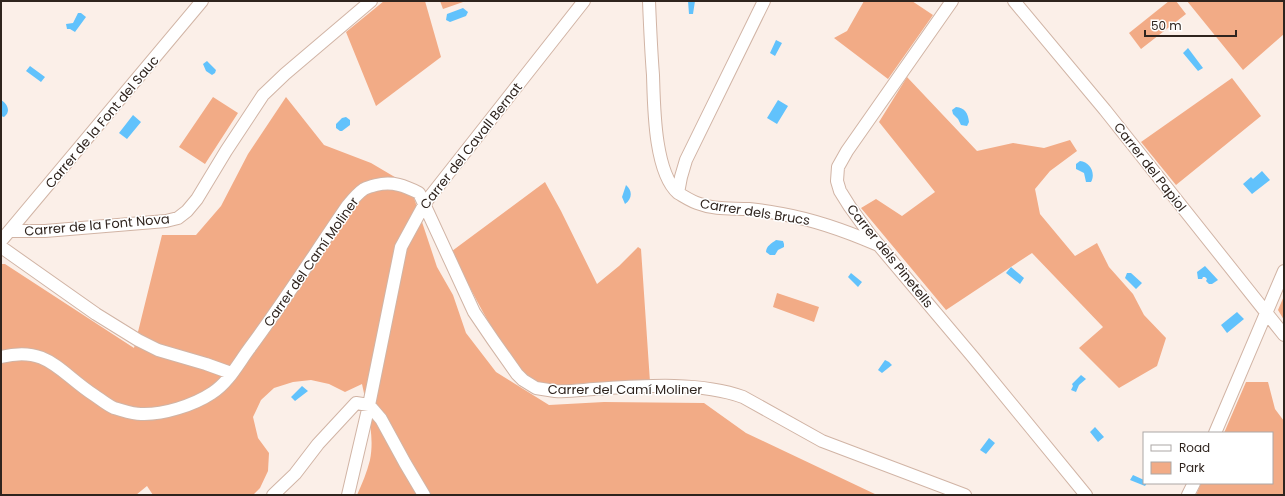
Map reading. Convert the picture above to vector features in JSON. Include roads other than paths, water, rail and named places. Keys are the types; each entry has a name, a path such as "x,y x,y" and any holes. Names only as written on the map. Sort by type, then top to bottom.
{"street":[{"name":"Carrer de la Font del Sauc","path":"1,241 202,1"},
{"name":"Carrer de la Font Nova","path":"10,231 45,232 166,221 178,218 187,211 197,199 263,95 285,74 371,1"},
{"name":"Carrer del Cavall Bernat","path":"348,495 369,405 401,247 425,203 584,1"},
{"path":"648,1 658,146 667,179 678,193"},
{"path":"678,193 686,160 764,1"},
{"name":"Carrer dels Pinetells","path":"952,1 881,102 838,167 837,181 840,191 850,208 879,245 1086,495"},
{"name":"Carrer del Papiol","path":"1014,1 1105,110 1284,335"},
{"name":"Carrer del Camí Moliner","path":"1,357 26,354 40,356 52,362 76,382 113,407 140,414 157,413 195,403 213,393 232,373 263,331 348,205 356,196 366,188 385,183 395,184 406,186 419,193 425,203 474,312 517,374 530,385 545,391 555,392 663,386 709,388 732,393 743,397 822,442 964,495"},
{"name":"Carrer dels Brucs","path":"678,193 688,199 713,208 750,210 809,219 879,245"},
{"path":"1,246 96,314 138,340 158,350 232,373"},
{"path":"1215,432 1284,271"},
{"path":"273,495 294,474 318,444 356,403 369,405 381,419 424,495"},
{"path":"1188,495 1194,484"}],"water":[{"path":"688,1 695,1 693,14 689,14"},
{"path":"463,8 468,12 466,16 450,22 446,20 447,14"},
{"path":"78,13 81,13 86,17 75,32 67,29 66,24 73,23"},
{"path":"776,40 782,43 775,56 770,53"},
{"path":"1188,48 1203,68 1198,71 1183,53"},
{"path":"207,61 216,70 212,75 206,71 203,64"},
{"path":"30,66 45,77 41,82 26,71"},
{"path":"1,100 8,108 4,117 1,116"},
{"path":"778,100 788,106 777,124 767,118"},
{"path":"956,107 962,108 967,114 969,122 967,126 961,125 953,114 952,110"},
{"path":"133,115 141,122 127,139 119,133"},
{"path":"346,117 350,120 350,125 340,131 336,128 336,124 342,118"},
{"path":"1080,161 1087,163 1091,168 1093,175 1091,182 1086,182 1084,173 1076,169 1076,164"},
{"path":"1262,171 1270,180 1252,194 1243,184 1251,177 1253,179"},
{"path":"626,185 631,192 631,195 625,204 622,197"},
{"path":"776,240 783,241 784,247 778,250 775,255 770,255 766,252 767,248"},
{"path":"1205,266 1218,280 1212,284 1209,284 1206,281 1207,279 1205,277 1198,279 1197,272"},
{"path":"1011,267 1024,278 1020,284 1006,273"},
{"path":"851,273 862,282 858,287 848,277"},
{"path":"1127,273 1131,273 1142,283 1136,289 1125,278"},
{"path":"1237,312 1244,319 1227,333 1221,325"},
{"path":"885,360 892,365 882,373 878,370"},
{"path":"1081,375 1086,379 1079,385 1076,392 1071,390 1073,386 1072,384"},
{"path":"302,386 308,391 295,401 291,397"},
{"path":"1095,427 1104,437 1098,442 1090,432"},
{"path":"989,438 995,443 986,454 980,450"},
{"path":"1133,475 1143,480 1143,484 1146,484 1145,486 1130,480"}]}
